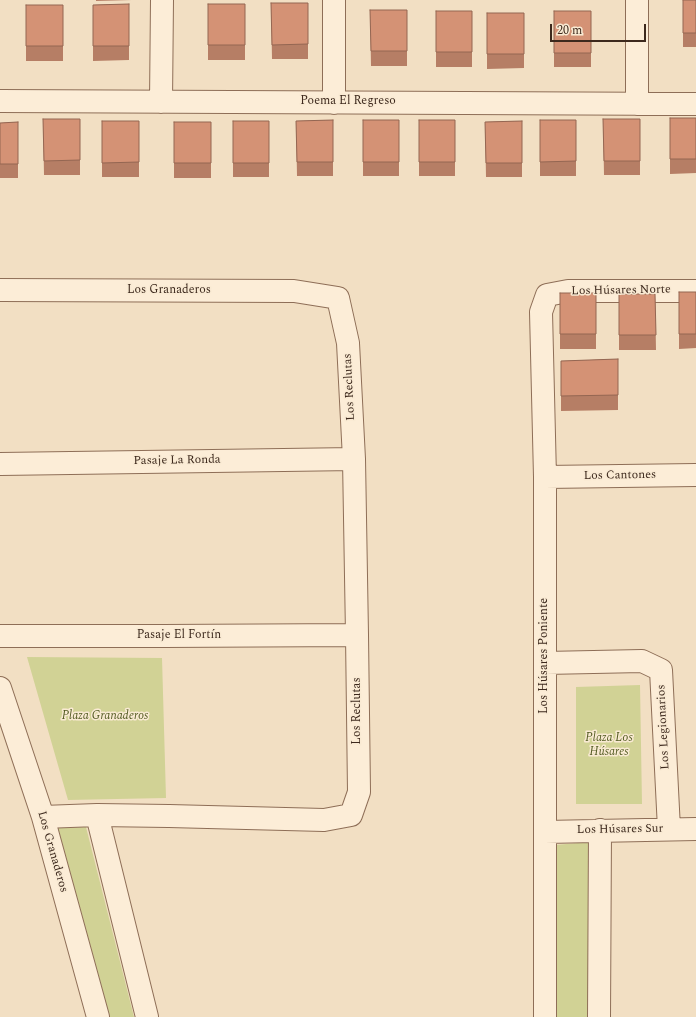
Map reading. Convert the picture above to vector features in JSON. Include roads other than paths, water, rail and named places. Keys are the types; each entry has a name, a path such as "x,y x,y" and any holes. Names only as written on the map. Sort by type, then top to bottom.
{"street":[{"path":"161,102 162,0"},
{"path":"334,0 334,102"},
{"path":"637,0 637,104"},
{"name":"Poema El Regreso","path":"0,101 696,104"},
{"name":"Los Granaderos","path":"0,290 294,291 338,298"},
{"name":"Los Húsares Norte","path":"547,295 568,291 696,291"},
{"name":"Los Húsares Poniente","path":"545,1017 545,477 541,312 547,295"},
{"name":"Los Reclutas","path":"43,817 97,815 324,820 352,815 359,792 354,459 348,343 338,298"},
{"name":"Pasaje La Ronda","path":"0,464 354,459"},
{"name":"Los Cantones","path":"545,477 696,475"},
{"name":"Pasaje El Fortín","path":"0,636 357,635"},
{"name":"Los Legionarios","path":"545,663 642,661 661,670 669,829"},
{"name":"Los Granaderos","path":"0,688 43,817 98,1017"},
{"path":"97,815 147,1017"},
{"name":"Los Húsares Sur","path":"545,832 696,829"},
{"path":"599,1017 600,830"}],"park label":[{"name":"Plaza Granaderos","path":"105,717"},
{"name":"Plaza Los Húsares","path":"609,746"}]}
